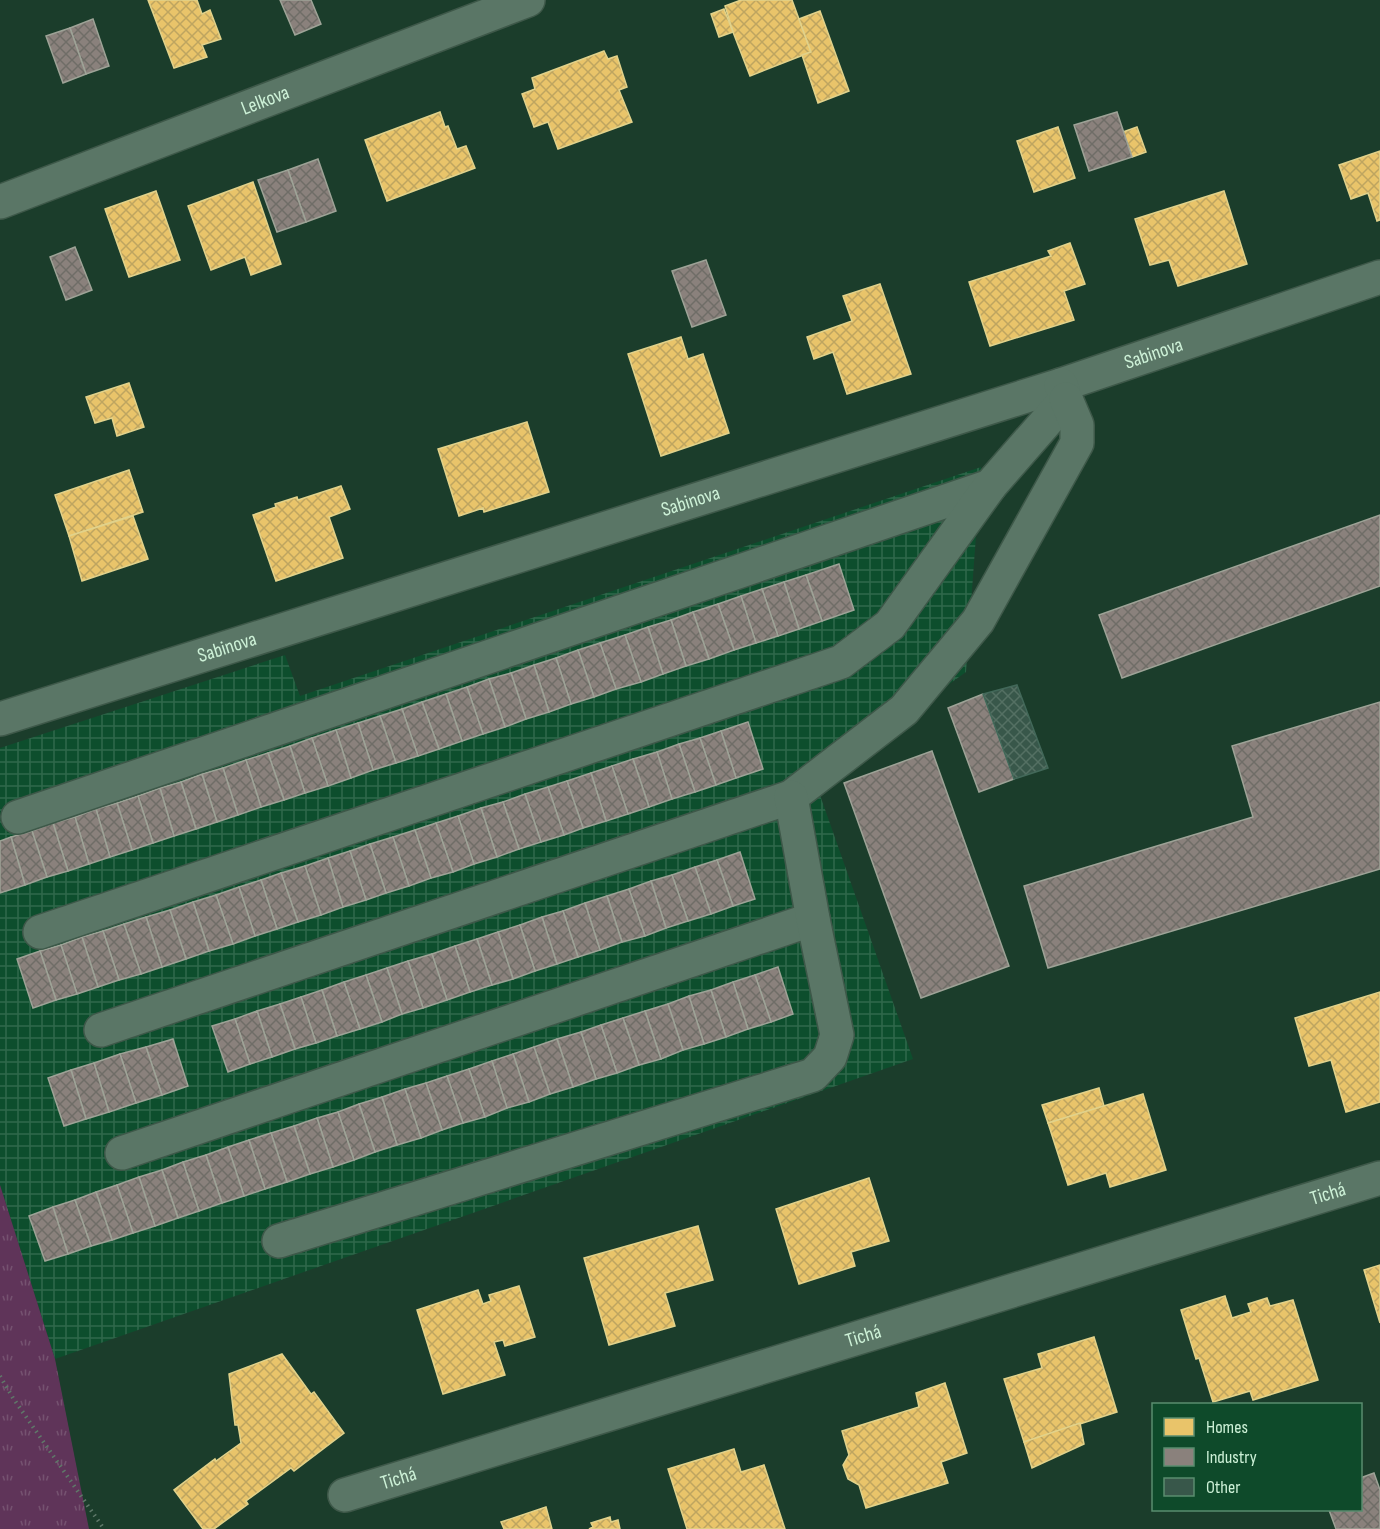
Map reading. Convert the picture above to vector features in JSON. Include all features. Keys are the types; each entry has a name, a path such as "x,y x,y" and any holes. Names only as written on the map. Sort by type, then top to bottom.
{"street":[{"name":"Lelkova","path":"0,202 528,0"},
{"name":"Sabinova","path":"0,719 1063,392 1380,277"},
{"path":"40,932 841,662 890,625 990,486 1063,392 1077,425 1077,443 978,621 904,710 791,797 101,1030"},
{"path":"18,818 990,486"},
{"path":"279,1241 813,1075 830,1057 837,1035 791,797"},
{"path":"122,1153 813,919"},
{"name":"Tichá","path":"345,1495 1380,1178"}],"path":[{"path":"0,1376 104,1529"}],"shaded area":[{"path":"981,467 966,672 815,781 913,1059 55,1359 0,1185 0,748 285,655 300,696"}],"green space":[{"path":"0,1185 55,1359 89,1529 0,1529"}],"building: Homes":[{"path":"148,0 197,0 202,14 210,10 221,39 202,45 207,57 174,68"},
{"path":"741,0 792,0 811,52 750,76 725,6"},
{"path":"724,9 733,32 719,37 711,14"},
{"path":"820,11 849,91 818,103 802,55 811,52 799,19"},
{"path":"604,51 608,59 617,56 627,87 619,90 632,122 558,149 548,122 534,127 522,94 535,89 532,78"},
{"path":"440,112 457,149 466,146 475,168 387,201 365,140"},
{"path":"1058,127 1075,178 1034,192 1017,141"},
{"path":"1137,127 1146,152 1132,157 1123,132"},
{"path":"1380,151 1380,220 1377,221 1368,193 1351,199 1339,165"},
{"path":"253,182 281,264 251,275 245,257 211,270 188,206"},
{"path":"156,191 180,260 129,277 105,209"},
{"path":"1224,191 1247,264 1178,286 1169,260 1150,265 1135,219"},
{"path":"1070,243 1085,284 1064,291 1074,320 990,346 969,282 1051,256 1048,251"},
{"path":"880,284 911,374 847,394 833,352 814,359 807,337 852,321 843,296"},
{"path":"681,337 688,359 703,354 729,433 661,456 628,354"},
{"path":"129,383 144,427 117,436 112,418 95,423 86,397"},
{"path":"527,422 549,492 484,512 483,508 459,516 438,449"},
{"path":"129,470 143,512 69,536 55,495"},
{"path":"341,486 350,509 329,517 343,558 276,581 253,515 276,507 275,504 297,497 298,500"},
{"path":"133,516 148,559 82,581 69,536"},
{"path":"1380,992 1380,1102 1346,1112 1331,1060 1309,1066 1295,1018"},
{"path":"1099,1088 1104,1106 1048,1123 1042,1105"},
{"path":"1143,1094 1166,1170 1110,1187 1106,1173 1068,1185 1048,1123"},
{"path":"869,1178 889,1241 851,1252 855,1266 799,1284 776,1209"},
{"path":"698,1226 713,1280 665,1293 675,1326 609,1345 584,1258"},
{"path":"1380,1265 1380,1323 1364,1270"},
{"path":"519,1286 535,1337 505,1346 503,1340 494,1342 505,1375 443,1394 417,1310 478,1290 483,1304 491,1301 489,1295"},
{"path":"1225,1296 1232,1318 1251,1312 1248,1304 1267,1298 1270,1306 1293,1300 1318,1380 1253,1400 1250,1391 1213,1402 1199,1358 1196,1359 1181,1310"},
{"path":"1094,1337 1117,1412 1024,1442 1004,1379 1042,1368 1038,1354"},
{"path":"282,1354 311,1394 314,1392 344,1433 294,1471 291,1468 246,1501 248,1504 214,1529 203,1529 174,1490 215,1459 216,1461 241,1443 238,1425 235,1425 229,1374"},
{"path":"945,1383 967,1453 941,1462 948,1483 866,1508 859,1485 848,1479 843,1465 849,1455 842,1431 919,1407 916,1393"},
{"path":"1080,1423 1084,1444 1032,1468 1024,1442"},
{"path":"734,1449 741,1472 764,1465 785,1529 687,1529 668,1469"},
{"path":"546,1507 552,1529 504,1529 501,1522"},
{"path":"610,1517 611,1522 618,1520 620,1529 589,1529 593,1527 591,1523"}],"building: Industry":[{"path":"280,0 311,0 321,24 295,35"},
{"path":"93,19 109,66 86,74 70,28"},
{"path":"70,28 86,74 63,83 46,36"},
{"path":"1117,112 1132,157 1089,171 1074,125"},
{"path":"318,159 336,211 306,222 288,170"},
{"path":"288,170 306,222 277,232 258,180"},
{"path":"75,247 92,290 66,300 50,257"},
{"path":"706,260 726,315 692,327 672,271"},
{"path":"1380,515 1380,586 1122,678 1099,615"},
{"path":"839,564 854,610 822,621 806,575"},
{"path":"806,575 822,621 799,629 784,582"},
{"path":"784,582 799,629 778,636 762,589"},
{"path":"762,589 778,636 756,643 741,596"},
{"path":"741,596 756,643 734,650 718,604"},
{"path":"718,604 734,650 709,659 693,612"},
{"path":"693,612 709,659 686,666 671,620"},
{"path":"671,620 686,666 663,674 648,627"},
{"path":"648,627 663,674 641,682 625,635"},
{"path":"625,635 641,682 616,689 600,643"},
{"path":"600,643 616,689 594,697 578,650"},
{"path":"578,650 594,697 571,704 556,658"},
{"path":"556,658 571,704 549,712 534,665"},
{"path":"534,665 549,712 526,719 511,673"},
{"path":"511,673 526,719 505,727 489,679"},
{"path":"489,679 505,727 483,734 467,687"},
{"path":"467,687 483,734 462,741 446,694"},
{"path":"446,694 462,741 439,749 422,702"},
{"path":"983,694 1014,779 979,792 948,708"},
{"path":"422,702 439,749 418,756 402,709"},
{"path":"1380,702 1380,869 1048,968 1024,886 1253,817 1232,746"},
{"path":"402,709 418,756 396,763 380,716"},
{"path":"380,716 396,763 373,770 358,723"},
{"path":"748,722 763,769 736,778 721,731"},
{"path":"358,723 373,770 351,778 336,730"},
{"path":"336,730 351,778 328,786 312,738"},
{"path":"721,731 736,778 716,785 700,738"},
{"path":"312,738 328,786 305,793 290,746"},
{"path":"700,738 716,785 695,792 679,744"},
{"path":"679,744 695,792 672,799 657,752"},
{"path":"290,746 305,793 284,800 268,753"},
{"path":"932,751 1009,966 921,998 844,783"},
{"path":"657,752 672,799 649,807 633,759"},
{"path":"268,753 284,800 261,807 246,760"},
{"path":"633,759 649,807 628,814 612,766"},
{"path":"246,760 261,807 238,815 223,768"},
{"path":"612,766 628,814 606,821 591,773"},
{"path":"223,768 238,815 217,822 202,774"},
{"path":"591,773 606,821 583,828 567,781"},
{"path":"202,774 217,822 196,829 181,782"},
{"path":"567,781 583,828 564,835 548,787"},
{"path":"181,782 196,829 174,836 160,788"},
{"path":"548,787 564,835 541,842 525,794"},
{"path":"160,788 174,836 153,843 138,796"},
{"path":"525,794 541,842 519,849 503,802"},
{"path":"138,796 153,843 132,850 117,803"},
{"path":"503,802 519,849 497,857 481,808"},
{"path":"117,803 132,850 110,857 96,809"},
{"path":"481,808 497,857 474,864 458,816"},
{"path":"96,809 110,857 89,864 75,817"},
{"path":"458,816 474,864 453,872 436,823"},
{"path":"75,817 89,864 68,871 53,823"},
{"path":"53,823 68,871 47,877 32,831"},
{"path":"436,823 453,872 431,878 415,830"},
{"path":"415,830 431,878 409,886 393,837"},
{"path":"32,831 47,877 25,885 11,837"},
{"path":"11,837 25,885 0,893 0,841"},
{"path":"393,837 409,886 386,893 370,844"},
{"path":"370,844 386,893 366,900 350,851"},
{"path":"350,851 366,900 343,907 328,858"},
{"path":"740,852 755,899 733,906 717,860"},
{"path":"328,858 343,907 321,915 305,866"},
{"path":"717,860 733,906 711,914 695,867"},
{"path":"305,866 321,915 298,922 281,873"},
{"path":"695,867 711,914 688,921 672,875"},
{"path":"281,873 298,922 277,929 261,880"},
{"path":"672,875 688,921 666,928 651,881"},
{"path":"261,880 277,929 255,936 239,887"},
{"path":"651,881 666,928 645,936 629,889"},
{"path":"239,887 255,936 233,944 216,895"},
{"path":"629,889 645,936 622,942 607,896"},
{"path":"216,895 233,944 209,951 193,902"},
{"path":"607,896 622,942 600,950 585,903"},
{"path":"193,902 209,951 186,959 170,910"},
{"path":"585,903 600,950 578,957 563,911"},
{"path":"170,910 186,959 162,967 146,917"},
{"path":"563,911 578,957 557,964 542,917"},
{"path":"146,917 162,967 141,974 124,924"},
{"path":"542,917 557,964 535,971 520,925"},
{"path":"124,924 141,974 119,980 103,931"},
{"path":"520,925 535,971 513,979 498,932"},
{"path":"103,931 119,980 98,987 82,937"},
{"path":"498,932 513,979 492,985 477,939"},
{"path":"82,937 98,987 77,994 61,945"},
{"path":"477,939 492,985 470,992 455,946"},
{"path":"61,945 77,994 56,1000 40,951"},
{"path":"455,946 470,992 447,1000 432,954"},
{"path":"40,951 56,1000 33,1008 17,959"},
{"path":"432,954 447,1000 423,1008 408,961"},
{"path":"408,961 423,1008 402,1014 387,968"},
{"path":"778,967 793,1014 771,1022 755,975"},
{"path":"387,968 402,1014 382,1022 366,975"},
{"path":"366,975 382,1022 360,1029 344,982"},
{"path":"755,975 771,1022 748,1029 733,982"},
{"path":"344,982 360,1029 337,1036 322,990"},
{"path":"733,982 748,1029 726,1037 711,990"},
{"path":"322,990 337,1036 316,1043 301,997"},
{"path":"711,990 726,1037 704,1044 689,996"},
{"path":"689,996 704,1044 683,1050 668,1004"},
{"path":"301,997 316,1043 295,1049 280,1004"},
{"path":"280,1004 295,1049 272,1057 257,1011"},
{"path":"668,1004 683,1050 661,1059 645,1011"},
{"path":"257,1011 272,1057 250,1064 235,1019"},
{"path":"645,1011 661,1059 639,1065 623,1018"},
{"path":"623,1018 639,1065 617,1073 601,1025"},
{"path":"235,1019 250,1064 228,1072 212,1026"},
{"path":"601,1025 617,1073 596,1079 581,1032"},
{"path":"581,1032 596,1079 573,1087 557,1039"},
{"path":"173,1039 188,1086 162,1095 146,1047"},
{"path":"557,1039 573,1087 550,1094 534,1047"},
{"path":"146,1047 162,1095 136,1103 120,1054"},
{"path":"534,1047 550,1094 529,1102 513,1054"},
{"path":"120,1054 136,1103 109,1112 94,1063"},
{"path":"513,1054 529,1102 507,1108 492,1061"},
{"path":"492,1061 507,1108 485,1117 469,1069"},
{"path":"94,1063 109,1112 86,1119 71,1070"},
{"path":"469,1069 485,1117 463,1123 447,1076"},
{"path":"71,1070 86,1119 64,1126 48,1078"},
{"path":"447,1076 463,1123 442,1130 426,1083"},
{"path":"426,1083 442,1130 421,1138 405,1089"},
{"path":"405,1089 421,1138 397,1145 382,1097"},
{"path":"382,1097 397,1145 375,1152 359,1104"},
{"path":"359,1104 375,1152 354,1160 338,1112"},
{"path":"338,1112 354,1160 333,1167 317,1118"},
{"path":"317,1118 333,1167 310,1174 294,1126"},
{"path":"294,1126 310,1174 287,1182 271,1133"},
{"path":"271,1133 287,1182 265,1189 249,1140"},
{"path":"249,1140 265,1189 244,1196 228,1147"},
{"path":"228,1147 244,1196 222,1203 206,1155"},
{"path":"206,1155 222,1203 199,1211 183,1162"},
{"path":"183,1162 199,1211 178,1218 162,1170"},
{"path":"162,1170 178,1218 155,1226 139,1177"},
{"path":"139,1177 155,1226 133,1233 117,1185"},
{"path":"117,1185 133,1233 112,1240 96,1192"},
{"path":"96,1192 112,1240 91,1246 75,1200"},
{"path":"75,1200 91,1246 68,1254 53,1207"},
{"path":"53,1207 68,1254 45,1261 29,1216"},
{"path":"1374,1473 1380,1490 1380,1529 1336,1529 1329,1511 1362,1511 1362,1477"}],"building: Other":[{"path":"1017,685 1048,768 1014,779 983,694"}]}
